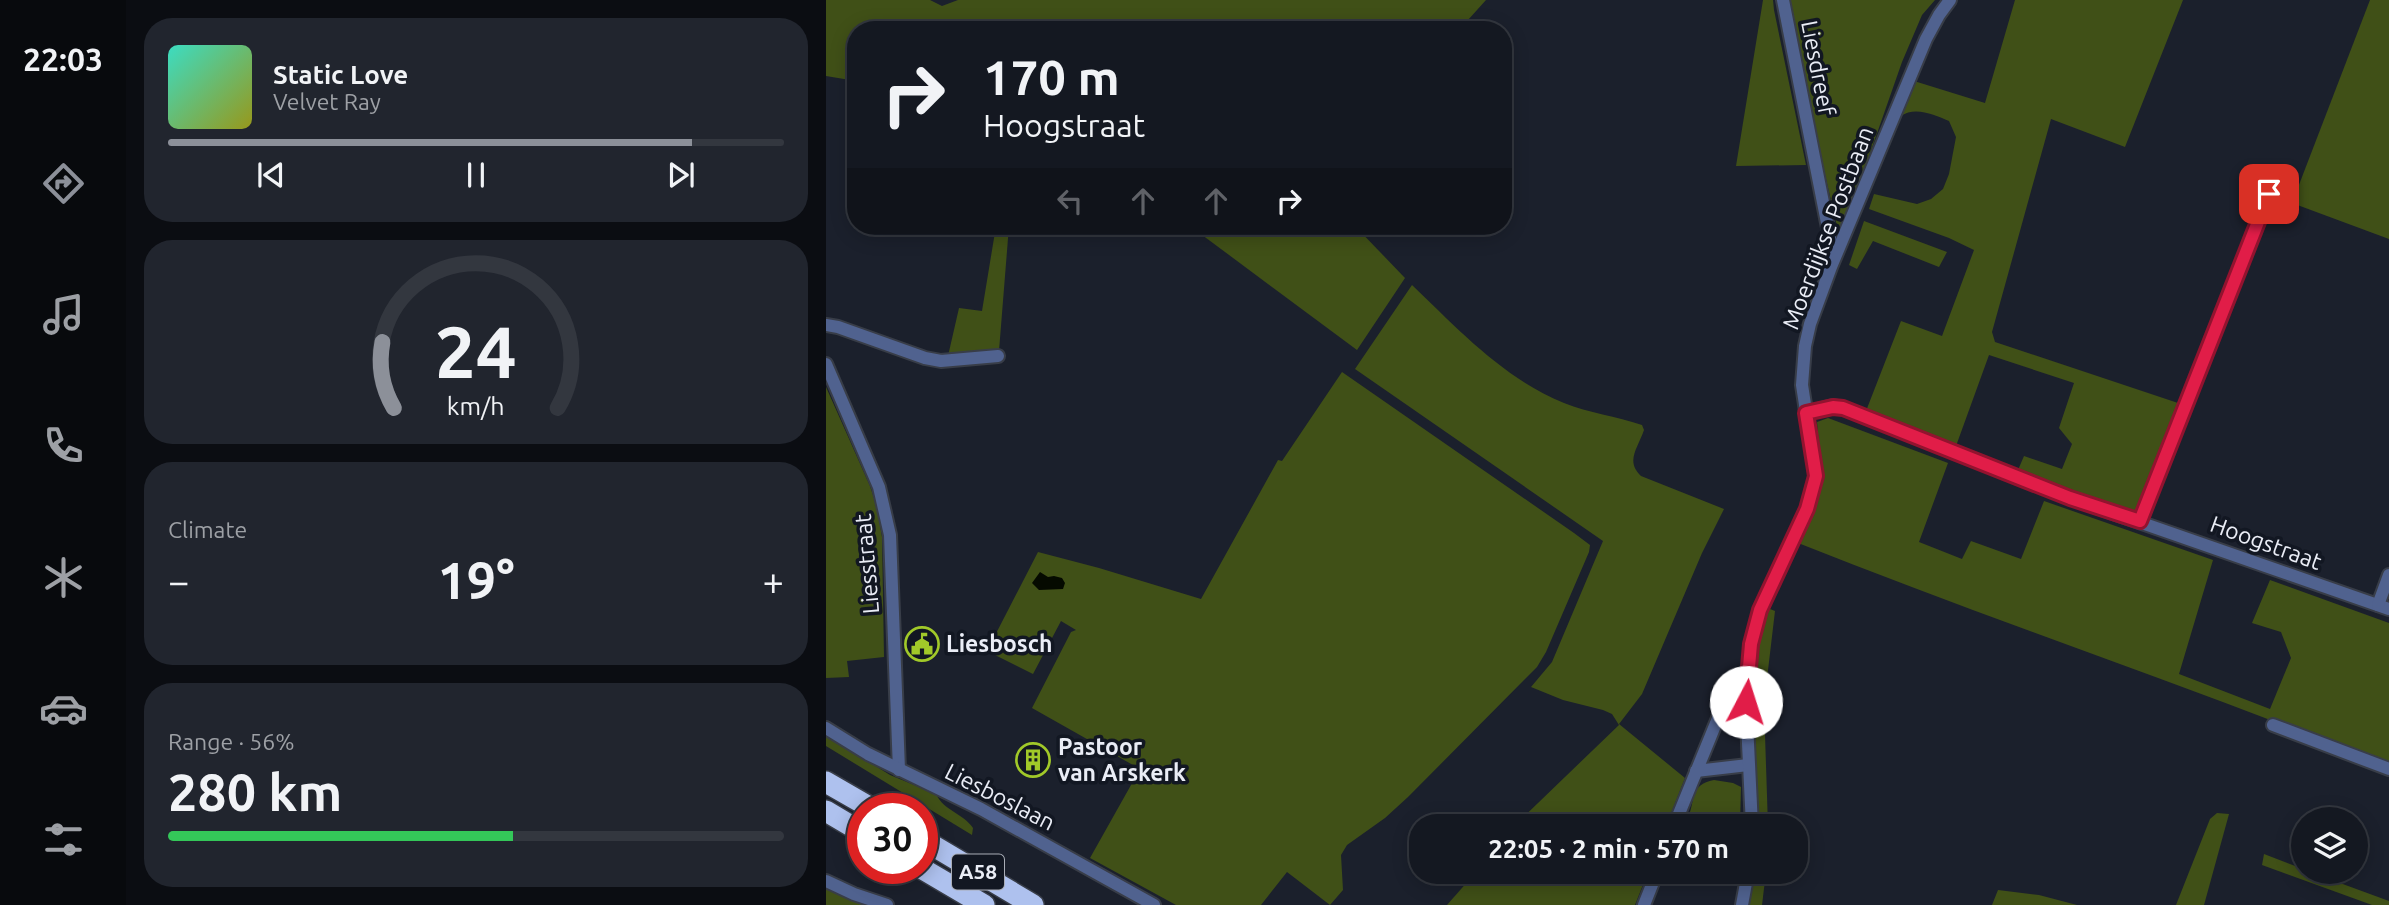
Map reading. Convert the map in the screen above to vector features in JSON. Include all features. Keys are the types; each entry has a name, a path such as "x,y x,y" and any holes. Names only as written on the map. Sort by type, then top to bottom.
{"highway":[{"path":"826,782 847,794"},
{"path":"826,811 847,823"},
{"name":"A58","path":"938,848 1034,905"},
{"name":"A58","path":"938,878 984,905"}],"street":[{"name":"Liesdreef","path":"1783,0 1832,248 1831,267"},
{"name":"Moerdijkse Postbaan","path":"1751,814 1746,702 1751,644 1760,610 1807,509 1816,476 1802,385 1810,324 1926,39 1938,15 1950,0"},
{"path":"2140,521 2269,194"},
{"path":"826,325 941,361 998,356"},
{"name":"Liesstraat","path":"826,364 879,487 890,535 899,771"},
{"name":"Hoogstraat","path":"1806,413 1833,407 1843,408 2070,498 2383,607 2389,575"},
{"path":"1679,814 1734,679"},
{"path":"2273,725 2389,769"},
{"name":"Liesboslaan","path":"826,728 899,771 981,809 1154,905"},
{"path":"1696,771 1748,765"},
{"path":"826,881 887,905"},
{"path":"1644,905 1652,884"},
{"path":"1742,905 1746,884"}],"green space":[{"path":"826,0 930,0 942,6 958,0 1486,0 1467,21 847,21 847,80 826,76"},
{"path":"1763,0 1773,0 1806,165 1736,166"},
{"path":"1789,0 1935,0 1922,15 1902,62 1840,239 1809,106"},
{"path":"2015,0 2183,0 2125,147 2051,119 1992,332 1995,342 2178,403 2138,514 2018,470 2024,456 2062,469 2072,444 2059,428 2074,383 1989,355 1956,446 1866,411 1901,321 1942,336 1974,250 1869,209 1874,194 1917,204 1931,199 1943,189 1949,174 1956,137 1949,121 1919,112 1901,116 1914,81 1985,103"},
{"path":"2370,0 2389,0 2389,239 2292,203"},
{"path":"1864,221 1947,252 1939,267 1873,241 1857,269 1849,265"},
{"path":"995,235 1008,235 999,351 948,356 959,308 982,311"},
{"path":"1202,235 1364,235 1405,278 1357,350"},
{"path":"1412,285 1482,351 1542,393 1564,403 1642,425 1644,430 1633,460 1641,476 1724,509 1702,553 1642,694 1619,724 1685,778 1671,814 1526,814 1619,725 1612,714 1603,710 1563,700 1531,687 1552,662 1603,541 1355,369"},
{"path":"1342,372 1574,533 1590,545 1589,552 1537,667 1408,797 1385,818 1347,845 1341,855 1343,890 1330,905 1287,872 1261,905 1176,905 1090,858 1140,769 1032,708 1071,632 1076,630 1061,621 1033,674 987,651 1038,552 1201,599 1278,460 1282,461"},
{"path":"826,387 877,507 882,537 884,657 847,661 849,677 826,678"},
{"path":"1828,418 1948,463 1919,542 1962,559 1971,541 2021,559 2044,501 2213,560 2179,674 2270,709 2291,658 2281,632 2252,623 2270,580 2389,623 2389,767 1793,541 1816,479 1820,459 1817,422"},
{"path":"1765,607 1775,611 1764,704 1768,814 1756,814 1752,692"},
{"path":"826,735 890,775 934,793 903,793 826,746"},
{"path":"1714,780 1741,787 1740,814 1689,814 1697,789"},
{"path":"938,798 969,823 973,828 972,835 938,814"},
{"path":"2217,813 2229,814 2204,905 2176,905 2210,819"},
{"path":"2264,854 2291,864 2291,876 2262,865"},
{"path":"1465,884 1643,884 1635,905 1447,905"},
{"path":"1751,884 1765,884 1762,905 1747,905"},
{"path":"2314,884 2343,884 2389,901 2389,905 2372,905"},
{"path":"826,887 890,905 826,905"},
{"path":"1998,890 2039,895 2077,905 1992,905"}],"shaded area":[{"path":"1040,572 1048,577 1062,578 1065,583 1063,589 1039,590 1032,583"}],"place":[{"name":"Liesbosch","path":"922,644"},
{"name":"Pastoor van Arskerk","path":"1033,760"}],"route":[{"path":"1746,702 1751,644 1760,610 1807,509 1816,476 1806,413 1833,407 1843,408 2070,498 2140,521 2269,194"}]}
